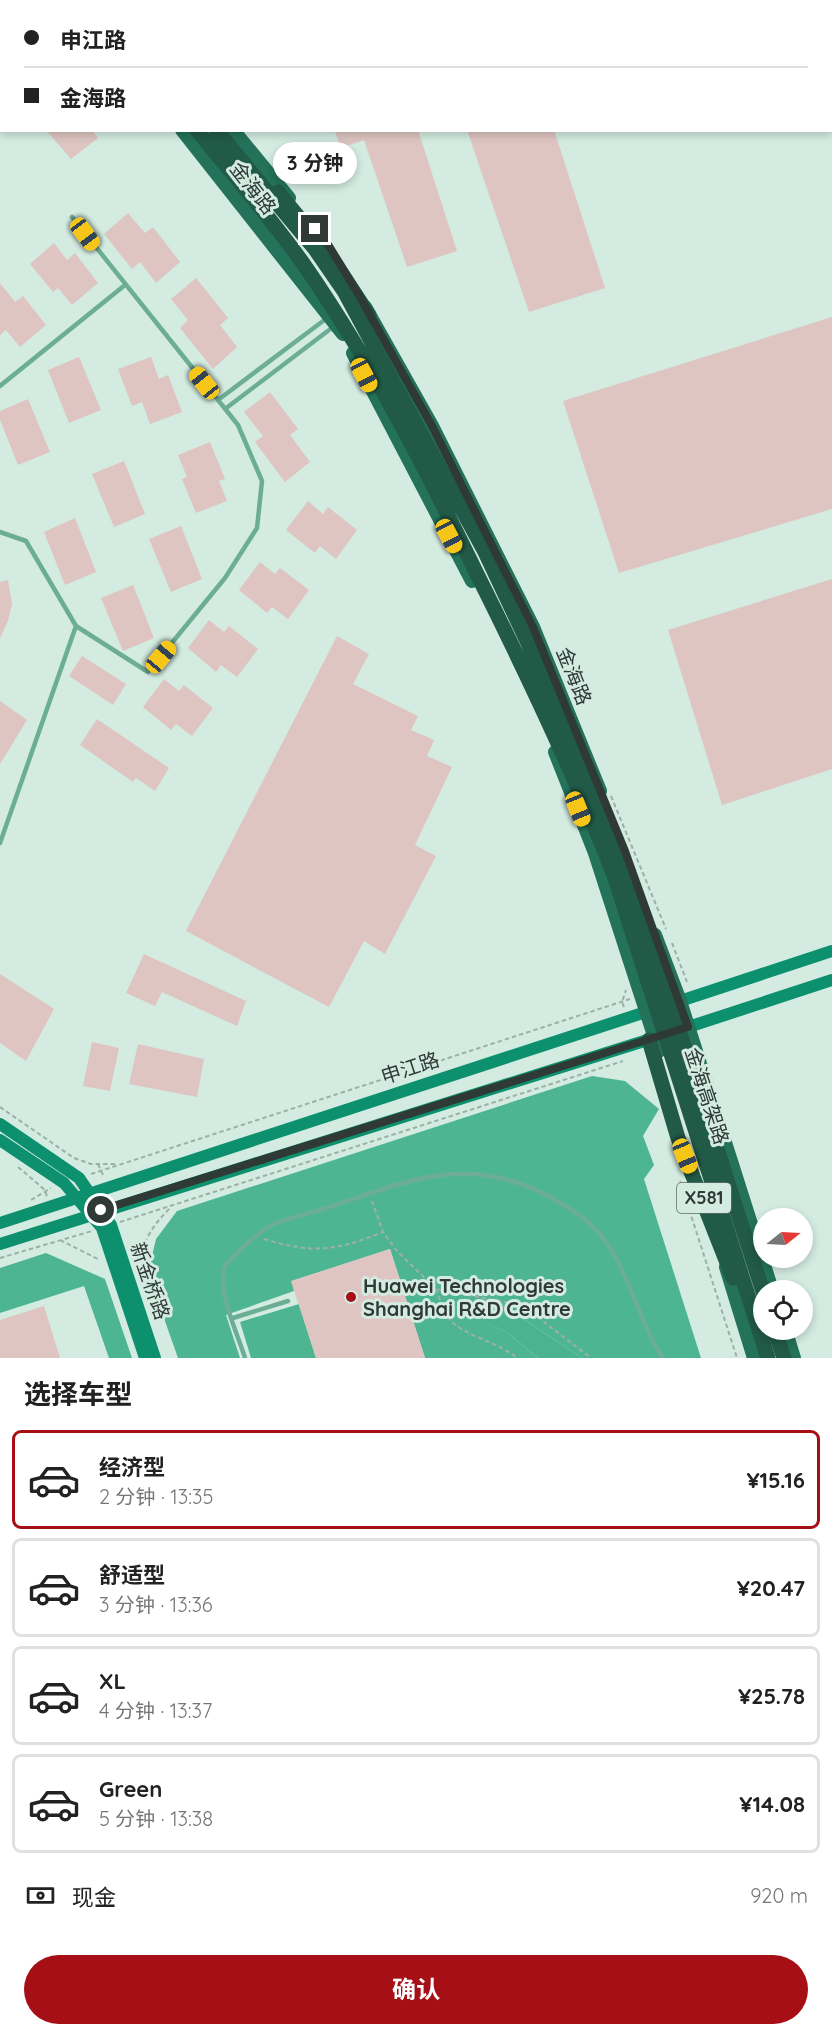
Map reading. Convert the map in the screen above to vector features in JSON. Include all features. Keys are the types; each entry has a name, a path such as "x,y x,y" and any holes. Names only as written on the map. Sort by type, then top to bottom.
{"highway":[{"name":"金海高架路","path":"199,132 306,267 361,353 436,489 510,640 596,829 614,875 768,1358"},
{"name":"金海高架路","path":"218,132 315,249 344,291 480,542 518,621 585,771 641,912 759,1280"},
{"path":"228,132 331,257 369,315"},
{"path":"652,1039 678,1138 763,1358"},
{"path":"778,1340 784,1358"}],"main road":[{"name":"金海路","path":"184,132 349,345 491,616 542,723 596,853 647,1011 652,1039 754,1358"},
{"name":"金海路","path":"235,132 329,246 432,426 533,627 625,851 680,1001 769,1280"},
{"name":"申江路","path":"0,1223 832,951"},
{"path":"0,1244 832,980"},
{"name":"新金桥路","path":"0,1124 79,1178 89,1193 145,1358"},
{"name":"新金桥路","path":"0,1140 64,1183 77,1198 111,1226 155,1358"},
{"path":"788,1340 794,1358"}],"lane":[{"path":"0,532 26,541 76,626 148,672 225,578 257,528 262,481 238,425 72,217"},
{"path":"0,386 125,285"},
{"path":"218,399 332,321"},
{"path":"225,409 332,321"},
{"path":"0,843 76,626"},
{"path":"245,1358 220,1282 225,1264 269,1227 432,1176 459,1173 511,1179 537,1190 585,1219 604,1241 624,1272 649,1337 663,1358"},
{"path":"233,1318 288,1301"}],"path":[{"path":"98,1164 101,1171 622,1002 629,982"},
{"path":"122,1222 624,1060"},
{"path":"0,1107 74,1158 98,1164 120,1165"},
{"path":"30,1201 45,1190 34,1181"},
{"path":"370,1195 383,1232 415,1270 436,1289 451,1321 505,1347 517,1358"},
{"path":"139,1275 139,1256 146,1237 173,1205"},
{"path":"257,1237 314,1251 340,1247 383,1232"},
{"path":"0,1258 60,1241 103,1261"},
{"path":"436,1289 516,1304 527,1309 591,1358"}],"shaded area":[{"path":"592,1076 625,1081 659,1109 643,1136 654,1165 644,1179 701,1358 582,1358 517,1315 472,1315 508,1333 538,1358 425,1358 390,1249 292,1281 294,1291 226,1315 240,1358 178,1358 148,1273 156,1239 177,1211"},
{"path":"46,1253 105,1279 132,1358 109,1358 84,1286 0,1313 0,1268"},
{"path":"470,1300 517,1315 582,1358 538,1358 508,1333 471,1315"},
{"path":"299,1304 316,1358 251,1358 240,1322"}],"building":[{"path":"48,132 94,132 98,138 71,159"},
{"path":"336,132 419,132 457,251 407,267 364,140 340,148"},
{"path":"468,132 555,132 605,288 529,312"},
{"path":"128,213 145,233 153,227 180,262 156,283 140,262 132,269 104,234"},
{"path":"54,243 67,260 75,253 98,283 72,305 58,288 53,292 30,264"},
{"path":"196,278 228,318 220,325 237,347 213,369 180,328 188,320 171,299"},
{"path":"0,283 15,302 23,296 46,325 20,347 6,330 0,335"},
{"path":"832,317 832,509 619,573 563,401"},
{"path":"79,357 101,410 69,423 48,370"},
{"path":"151,357 159,379 168,375 182,412 150,424 142,402 132,406 118,369"},
{"path":"270,392 298,429 290,435 310,462 285,482 255,442 263,436 244,412"},
{"path":"28,399 50,452 18,465 0,420 0,411"},
{"path":"210,442 225,479 219,481 227,501 196,513 182,479 187,477 178,455"},
{"path":"124,461 145,514 114,527 92,474"},
{"path":"308,501 323,514 328,507 357,530 336,559 320,546 315,553 286,530"},
{"path":"75,518 96,572 65,585 44,532"},
{"path":"181,526 202,579 171,592 149,539"},
{"path":"260,562 275,574 280,568 309,590 288,619 272,607 267,613 239,590"},
{"path":"832,579 832,769 722,805 668,630"},
{"path":"8,580 12,604 8,621 0,638 0,582"},
{"path":"133,585 154,638 123,651 101,598"},
{"path":"209,620 224,632 229,626 258,649 237,677 221,665 216,672 188,648"},
{"path":"337,636 369,654 353,684 418,716 411,730 434,740 427,756 452,767 415,845 436,856 385,954 364,941 329,1007 186,931"},
{"path":"82,656 126,684 113,705 69,676"},
{"path":"164,679 179,691 184,685 213,708 192,736 176,724 171,730 143,707"},
{"path":"0,701 27,720 0,764"},
{"path":"97,719 169,768 155,791 136,778 133,782 80,745"},
{"path":"144,954 246,1001 237,1026 162,992 155,1006 126,993"},
{"path":"0,974 54,1009 26,1061 0,1043"},
{"path":"92,1042 119,1048 110,1091 83,1086"},
{"path":"138,1044 204,1059 197,1097 129,1084"},
{"name":"Huawei Technologies Shanghai R&D Centre","path":"390,1249 425,1358 316,1358 291,1281"},
{"path":"44,1306 60,1358 0,1358 0,1320"}],"place":[{"name":"Huawei Technologies Shanghai R&D Centre","path":"351,1297"}],"route":[{"path":"101,1210 688,1027 625,851 533,627 432,426 360,297 329,246 315,229"}]}
